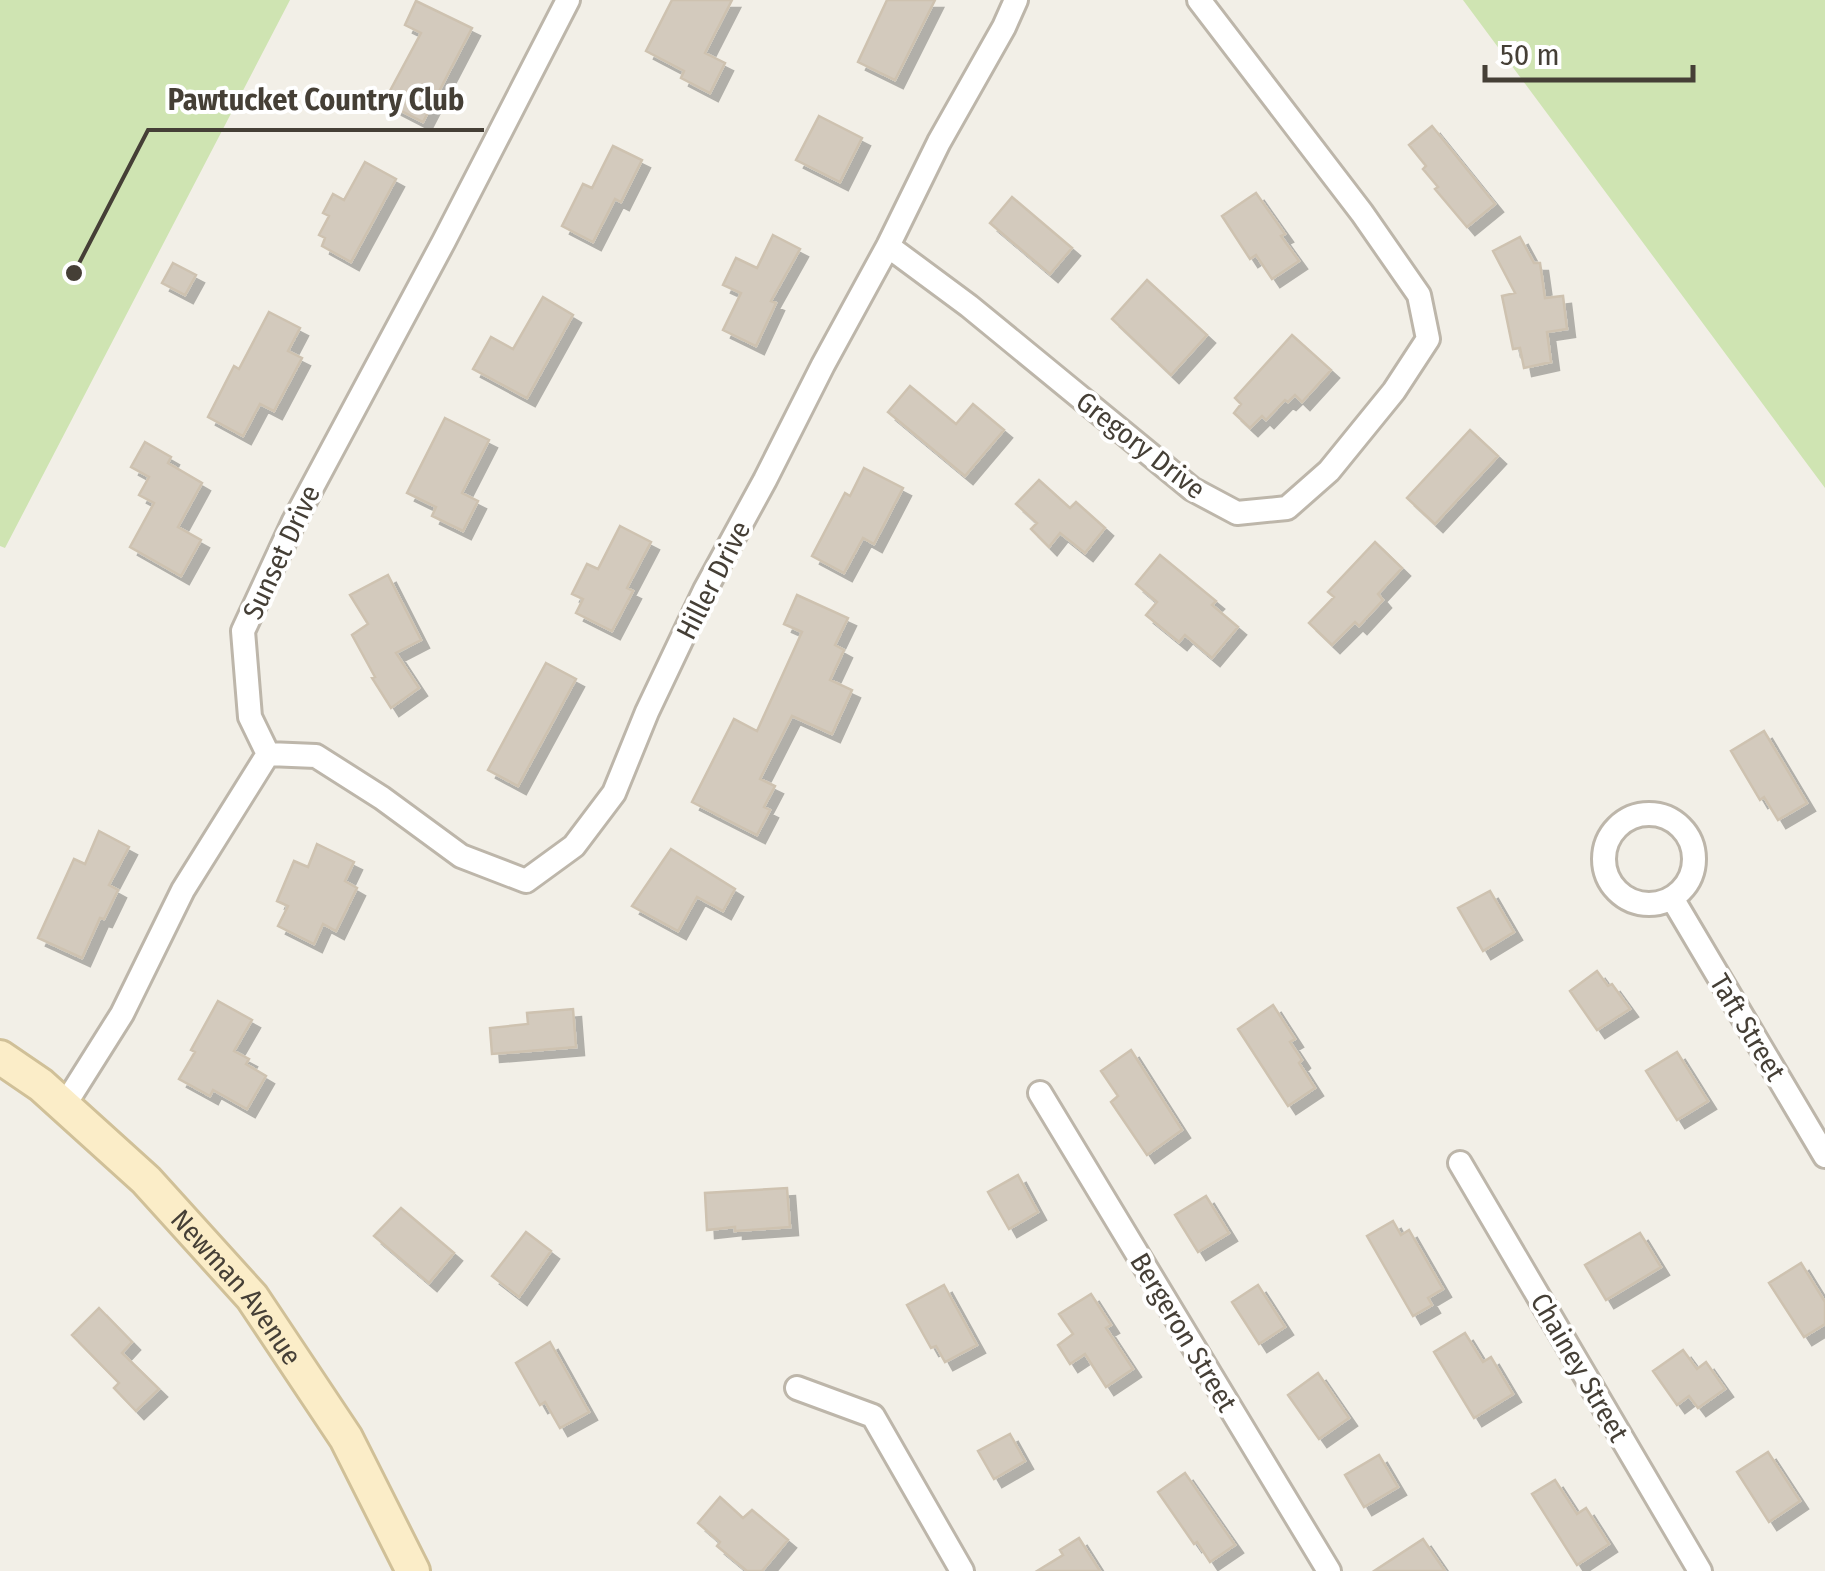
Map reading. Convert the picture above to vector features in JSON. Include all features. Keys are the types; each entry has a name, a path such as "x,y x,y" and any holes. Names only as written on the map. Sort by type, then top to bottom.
{"main road":[{"name":"Newman Avenue","path":"0,1056 41,1085 146,1180 252,1297 346,1438 413,1571"}],"street":[{"name":"Sunset Drive","path":"268,754 250,716 243,631 294,521 568,0"},
{"name":"Hiller Drive","path":"268,754 316,756 461,856 526,881 574,846 614,793 647,712 705,590 1016,0"},
{"name":"Gregory Drive","path":"888,246 968,306 1192,489 1236,513 1286,508 1329,470 1394,391 1428,339 1419,295 1199,0"},
{"path":"64,1106 122,1014 183,890 268,754"},
{"path":"1634,816 1665,816 1689,836 1694,864 1683,890 1672,898 1644,904 1618,892 1610,881 1604,866 1610,836 1634,816"},
{"name":"Taft Street","path":"1672,898 1825,1156"},
{"name":"Bergeron Street","path":"1040,1093 1329,1571"},
{"name":"Chainey Street","path":"1460,1163 1700,1571"},
{"path":"797,1388 872,1416 962,1571"}],"green space":[{"path":"0,0 290,0 5,548 0,546"},
{"path":"1463,0 1825,0 1825,488"}],"building":[{"path":"672,0 732,0 705,53 725,63 710,93 681,78 684,71 646,51"},
{"path":"887,0 935,0 895,80 858,62"},
{"path":"416,1 472,28 423,122 384,102 421,33 405,25"},
{"path":"819,116 862,138 840,182 796,160"},
{"path":"1432,126 1495,204 1467,227 1435,189 1438,187 1423,169 1426,166 1409,145"},
{"path":"613,146 642,160 621,202 615,199 593,242 562,226 583,184 592,188"},
{"path":"365,162 396,179 351,262 322,246 325,238 319,235 329,216 323,213 333,194 344,200"},
{"path":"1256,193 1299,261 1272,279 1256,255 1250,259 1222,216"},
{"path":"1012,197 1072,248 1050,274 990,223"},
{"path":"773,235 800,249 771,301 776,303 756,346 723,330 741,293 723,285 736,258 757,268"},
{"path":"1520,237 1534,263 1540,263 1545,298 1563,296 1567,329 1547,332 1551,362 1524,368 1520,348 1513,349 1502,296 1515,293 1493,251"},
{"path":"173,263 196,275 185,295 162,283"},
{"path":"1147,280 1207,335 1171,375 1112,319"},
{"path":"543,297 573,315 527,398 473,369 491,337 513,349"},
{"path":"269,312 300,328 288,351 302,358 274,411 260,404 243,436 208,417 234,366 239,369"},
{"path":"1292,335 1331,370 1302,402 1295,395 1288,402 1285,400 1266,420 1262,416 1250,428 1234,413 1241,404 1235,398"},
{"path":"910,386 956,424 973,404 1004,430 965,476 888,412"},
{"path":"445,418 489,440 462,493 478,501 463,531 432,516 436,507 407,493"},
{"path":"1470,430 1498,456 1435,524 1407,498"},
{"path":"145,442 171,457 168,463 202,483 178,527 201,540 181,576 130,547 154,503 139,495 149,477 131,467"},
{"path":"864,468 903,488 874,544 863,538 844,573 812,556 845,493 850,496"},
{"path":"1039,480 1070,508 1076,502 1105,528 1085,553 1060,533 1049,547 1031,529 1037,523 1016,504"},
{"path":"620,526 651,542 627,588 633,591 612,631 576,613 583,599 572,594 587,564 598,569"},
{"path":"1375,542 1402,568 1378,594 1383,600 1359,626 1355,622 1332,645 1309,623 1334,597 1328,592"},
{"path":"1160,555 1216,601 1212,605 1238,627 1212,658 1185,635 1179,642 1146,615 1157,602 1136,584"},
{"path":"388,575 421,640 396,653 419,688 391,708 352,635 368,624 350,595"},
{"path":"797,595 848,618 835,645 844,650 830,680 852,690 832,734 792,716 760,779 775,786 764,807 770,810 757,835 692,802 734,719 757,731 802,632 784,624"},
{"path":"546,663 576,679 518,786 488,770"},
{"path":"1764,731 1807,803 1778,820 1764,797 1760,800 1731,751"},
{"path":"99,831 129,847 109,885 118,890 82,958 38,938 74,859 85,864"},
{"path":"317,844 354,862 345,881 357,888 336,931 323,924 314,944 278,926 288,906 277,901 294,861 308,867"},
{"path":"671,849 735,889 723,911 697,897 678,931 632,906"},
{"path":"1490,891 1514,932 1483,951 1458,908"},
{"path":"1597,971 1630,1009 1597,1030 1570,991"},
{"path":"218,1001 252,1020 234,1051 266,1076 247,1109 213,1090 210,1096 179,1079"},
{"path":"1273,1005 1295,1039 1290,1042 1315,1088 1288,1106 1238,1029"},
{"path":"573,1009 576,1047 492,1054 490,1028 528,1024 527,1013"},
{"path":"1131,1050 1182,1130 1147,1155 1111,1102 1118,1096 1101,1071"},
{"path":"1677,1052 1708,1101 1677,1120 1646,1071"},
{"path":"1018,1175 1038,1212 1009,1229 988,1192"},
{"path":"787,1188 790,1227 707,1230 705,1193"},
{"path":"1206,1196 1229,1233 1198,1252 1175,1215"},
{"path":"401,1208 454,1253 429,1283 374,1236"},
{"path":"1393,1221 1401,1235 1409,1230 1443,1289 1428,1298 1432,1305 1413,1316 1367,1236"},
{"path":"526,1232 551,1251 519,1297 492,1276"},
{"path":"1640,1233 1661,1267 1606,1300 1585,1265"},
{"path":"1801,1263 1825,1302 1825,1324 1804,1337 1769,1283"},
{"path":"944,1285 977,1345 945,1362 936,1346 931,1348 907,1305"},
{"path":"1258,1285 1285,1327 1259,1344 1232,1302"},
{"path":"1091,1294 1111,1325 1106,1328 1133,1369 1106,1387 1085,1354 1070,1364 1058,1345 1073,1334 1059,1314"},
{"path":"99,1308 132,1342 122,1353 159,1389 136,1411 114,1388 119,1383 72,1335"},
{"path":"1465,1333 1483,1362 1491,1357 1513,1394 1474,1418 1434,1352"},
{"path":"550,1342 589,1412 560,1428 545,1402 540,1405 516,1363"},
{"path":"1683,1350 1697,1369 1706,1362 1725,1389 1698,1408 1689,1396 1677,1405 1653,1371"},
{"path":"1318,1373 1349,1418 1319,1439 1288,1395"},
{"path":"1010,1434 1025,1461 994,1479 978,1451"},
{"path":"1768,1452 1800,1501 1769,1522 1737,1472"},
{"path":"1379,1455 1398,1487 1364,1507 1345,1475"},
{"path":"1185,1473 1235,1545 1210,1562 1158,1492"},
{"path":"1555,1480 1577,1514 1586,1508 1609,1544 1577,1565 1532,1494"},
{"path":"720,1497 743,1518 752,1510 788,1540 762,1571 747,1571 717,1546 720,1542 698,1523"},
{"path":"1079,1538 1100,1571 1037,1571 1063,1555 1060,1550"},
{"path":"1423,1539 1445,1571 1374,1571"}],"place":[{"name":"Pawtucket Country Club","path":"74,273"}]}
